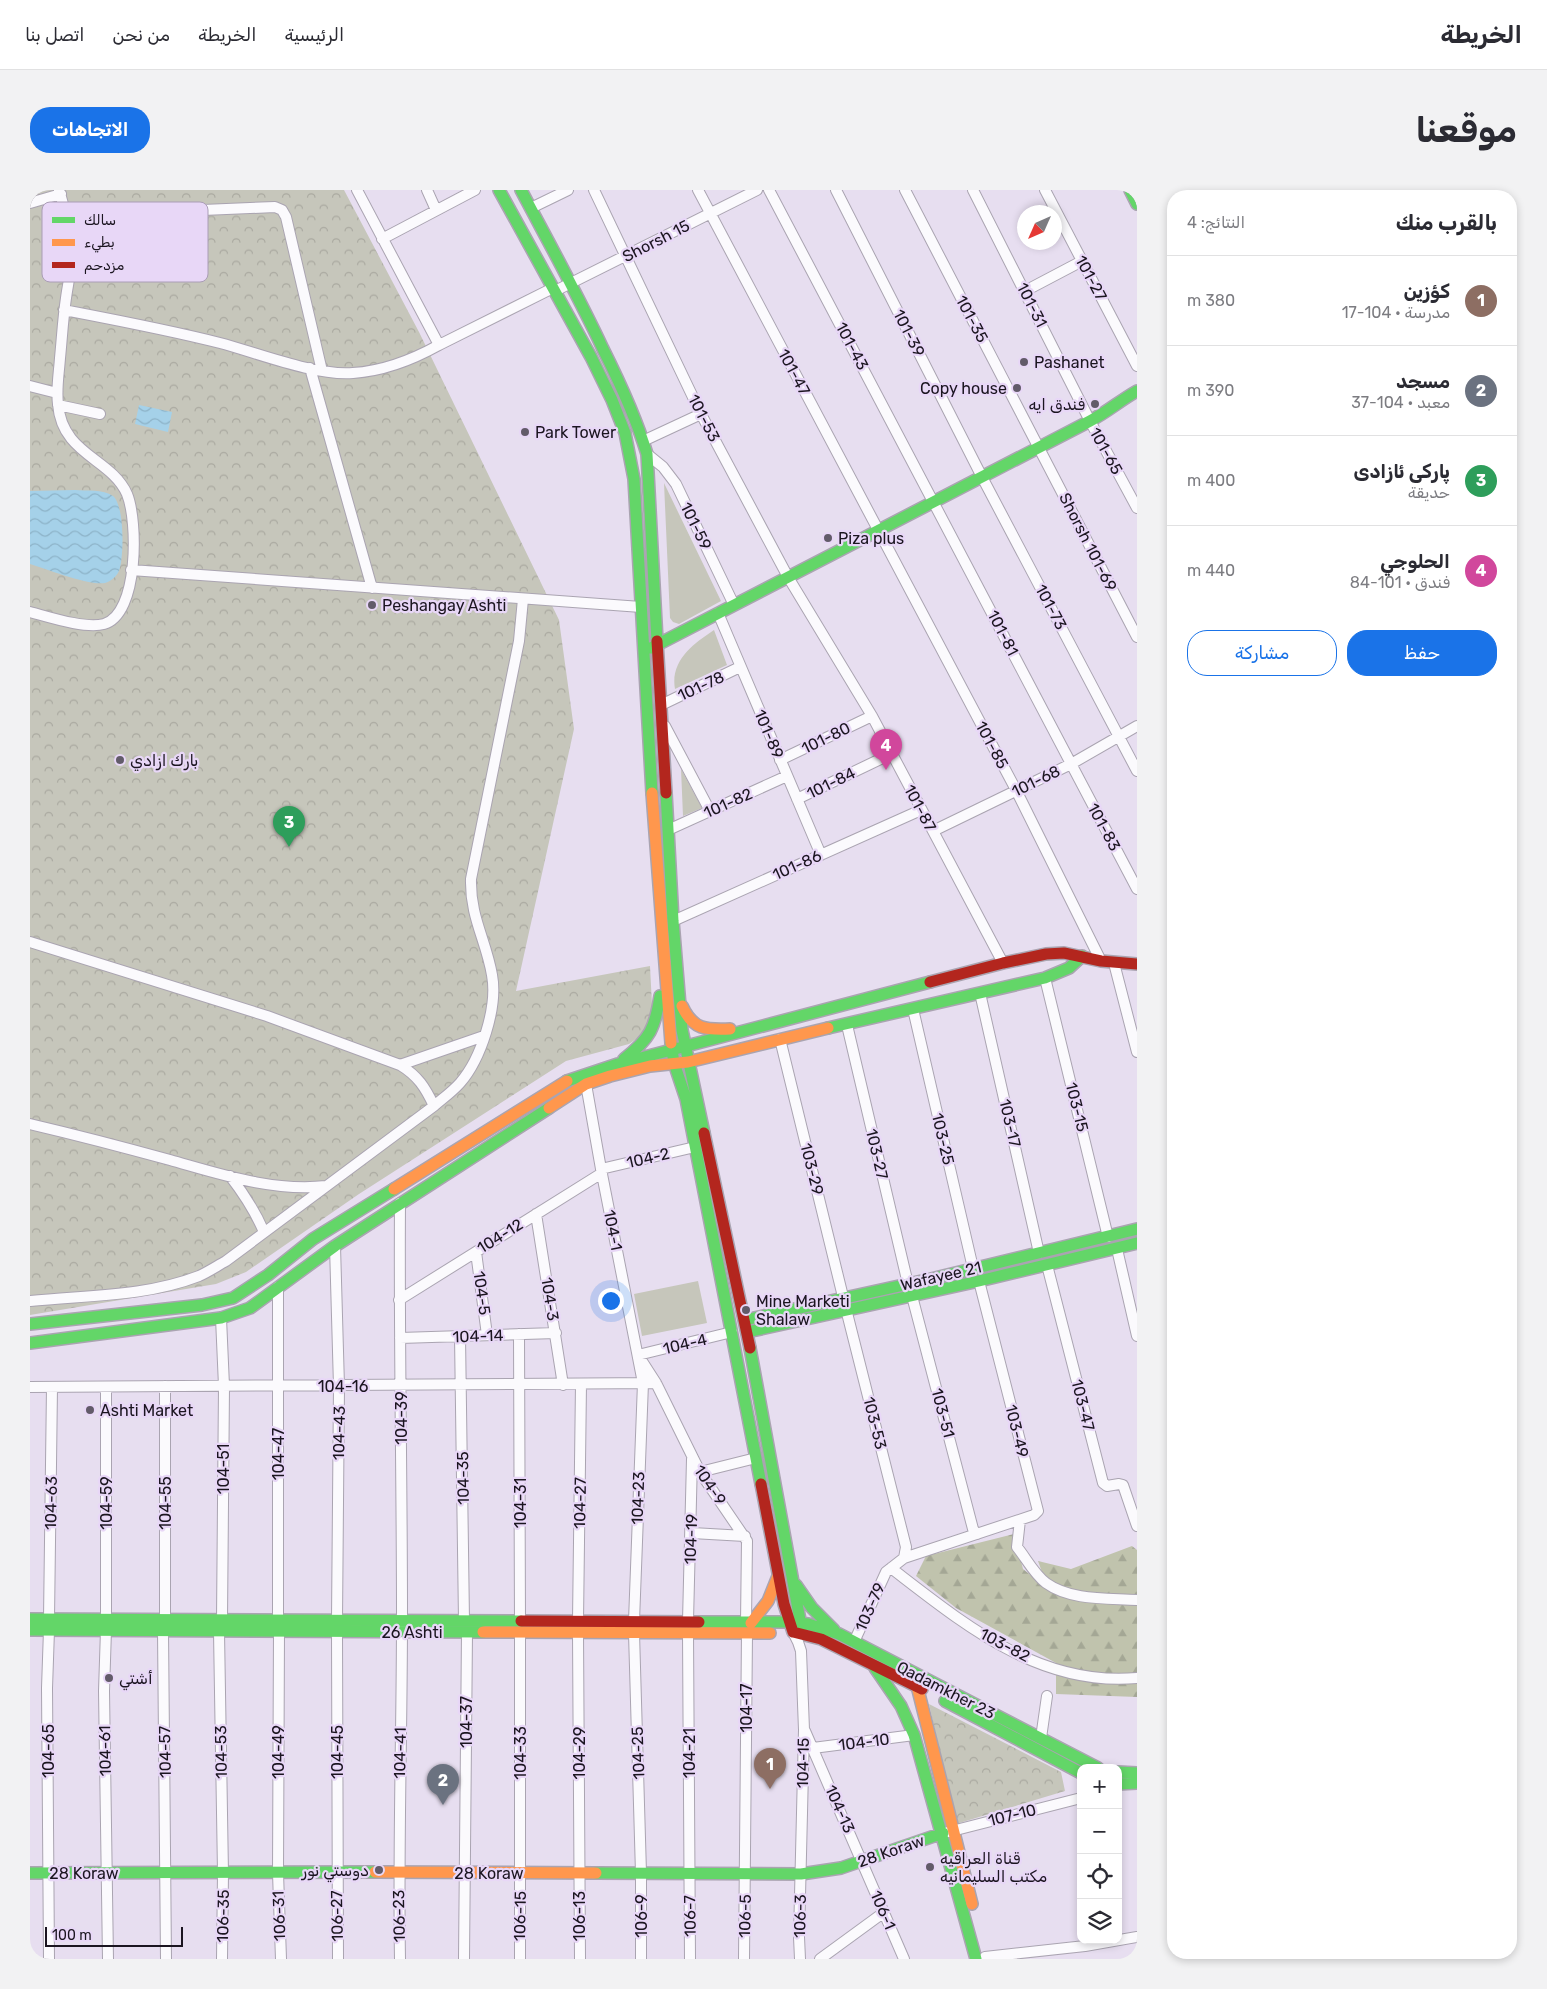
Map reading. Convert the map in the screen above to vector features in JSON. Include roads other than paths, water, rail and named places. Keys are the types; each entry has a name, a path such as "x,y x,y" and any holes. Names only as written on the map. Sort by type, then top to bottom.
{"main road":[{"path":"499,190 612,400 625,433 634,479 647,732 672,1050 674,1063 686,1099 779,1572 796,1628"},
{"path":"521,190 572,283 625,395 643,440 646,454 673,920 685,1047 700,1108 746,1326 792,1577 796,1628"},
{"path":"1130,190 1137,204"},
{"path":"643,652 982,476 1040,448 1115,407 1137,391"},
{"path":"1115,407 1137,401"},
{"path":"30,1324 202,1305 233,1298 313,1239 429,1165 570,1079 618,1064 1003,963 1055,953 1082,956 1114,963 1137,964"},
{"path":"30,1343 221,1318 250,1308 335,1246 586,1084 610,1076 688,1062 1045,978 1069,968 1082,956"},
{"path":"618,1064 645,1043 653,1032 657,1019 664,963"},
{"path":"679,997 688,1018 692,1023 704,1029 756,1028"},
{"path":"700,1108 697,1078 699,1067 716,1055"},
{"path":"610,1076 664,1075 686,1099"},
{"name":"Wafayee 21","path":"746,1326 845,1304 908,1284 1137,1229"},
{"name":"Wafayee 21","path":"845,1304 912,1296 1137,1243"},
{"path":"748,1626 766,1605 776,1584 779,1572"},
{"path":"792,1577 812,1608 839,1634"},
{"name":"26 Ashti","path":"30,1619 49,1625"},
{"name":"26 Ashti","path":"30,1630 49,1625 578,1627 634,1621 688,1621 796,1628"},
{"name":"26 Ashti","path":"578,1627 634,1633 688,1633 748,1626"},
{"name":"Qadamkher 23","path":"796,1628 839,1634 1090,1764"},
{"name":"Qadamkher 23","path":"796,1628 871,1663 1077,1770"},
{"path":"871,1663 902,1706 914,1735 947,1832 982,1958"},
{"path":"912,1673 918,1687 947,1832"},
{"path":"1122,1772 1137,1773"},
{"path":"1122,1784 1137,1783"},
{"name":"28 Koraw","path":"30,1873 398,1874 465,1872 801,1874 842,1868 947,1832"}],"street":[{"path":"357,190 439,345"},
{"path":"427,190 436,210"},
{"path":"382,239 475,190"},
{"path":"531,208 568,190"},
{"name":"101-53","path":"594,190 701,414 788,577"},
{"name":"101-47","path":"698,190 879,531"},
{"name":"Shorsh 15","path":"64,310 183,335 322,371 352,373 376,370 417,357 572,283 756,190"},
{"name":"101-43","path":"769,190 935,502"},
{"name":"101-39","path":"836,190 982,476"},
{"name":"101-35","path":"904,190 1040,448"},
{"name":"101-31","path":"973,190 1090,421"},
{"name":"101-27","path":"1044,190 1137,366"},
{"path":"30,203 60,192"},
{"path":"208,210 276,207 282,210 286,217 322,371"},
{"path":"1025,291 1082,261"},
{"path":"30,612 81,623 105,624 115,616 126,599 131,570 134,526 126,493 113,475 75,443 67,432 58,404 57,394 68,282"},
{"path":"310,368 372,588"},
{"path":"30,386 57,394"},
{"path":"58,404 100,414"},
{"path":"643,440 701,414"},
{"name":"101-65","path":"1090,421 1137,508"},
{"name":"Shorsh 101-69","path":"1040,448 1137,637"},
{"name":"101-59","path":"646,454 663,467 676,484 734,605"},
{"name":"101-73","path":"982,476 1137,771"},
{"name":"101-81","path":"935,502 1071,764"},
{"name":"101-85","path":"879,531 1016,790 1101,961"},
{"path":"131,570 641,607"},
{"name":"101-87","path":"788,577 872,716 1003,963"},
{"path":"30,1301 138,1292 182,1282 201,1275 226,1261 434,1106 454,1089 467,1073 484,1036 491,1014 493,976 474,915 471,878 519,641 523,599"},
{"name":"101-89","path":"718,613 821,855"},
{"name":"101-78","path":"661,704 740,667"},
{"name":"101-80","path":"780,760 872,716"},
{"path":"662,721 710,811"},
{"name":"101-68","path":"933,831 1071,764 1137,726"},
{"name":"101-84","path":"797,799 891,754"},
{"name":"101-83","path":"1071,764 1137,889"},
{"name":"101-82","path":"668,830 787,776"},
{"name":"101-86","path":"673,920 921,810"},
{"path":"30,942 267,1016 400,1064 421,1080 434,1106"},
{"path":"1114,963 1137,1052"},
{"name":"103-15","path":"1045,978 1108,1237"},
{"name":"103-17","path":"980,993 1039,1253"},
{"name":"103-25","path":"913,1009 973,1268"},
{"name":"103-27","path":"847,1025 908,1284"},
{"path":"400,1064 484,1036"},
{"name":"103-29","path":"780,1039 845,1304"},
{"name":"104-1","path":"586,1084 642,1379"},
{"path":"30,1124 85,1136 230,1176 298,1188 327,1186"},
{"name":"104-2","path":"601,1171 695,1147"},
{"name":"104-12","path":"399,1300 601,1171"},
{"path":"230,1176 244,1193 255,1211 264,1232"},
{"name":"104-39","path":"400,1203 401,1626"},
{"name":"104-3","path":"536,1214 563,1384"},
{"name":"104-43","path":"335,1246 339,1386 337,1626"},
{"path":"1117,1249 1137,1336"},
{"name":"104-5","path":"476,1252 487,1335"},
{"name":"103-47","path":"1047,1265 1103,1483 1107,1486 1123,1485 1137,1526"},
{"name":"103-49","path":"889,1570 904,1558 975,1532 1020,1520 1034,1515 1038,1511 979,1281"},
{"name":"104-47","path":"278,1287 279,1626"},
{"name":"103-51","path":"912,1296 975,1532"},
{"name":"103-53","path":"845,1304 906,1547 904,1558"},
{"name":"104-51","path":"220,1626 224,1386 221,1318"},
{"name":"104-4","path":"638,1355 732,1332"},
{"name":"104-14","path":"400,1338 556,1333"},
{"name":"104-31","path":"519,1334 520,1627"},
{"name":"104-35","path":"460,1336 465,1626"},
{"name":"104-9","path":"638,1355 656,1383 692,1458"},
{"name":"104-16","path":"30,1387 520,1385 582,1384 642,1379 656,1383"},
{"name":"104-23","path":"634,1621 642,1379"},
{"name":"104-27","path":"578,1627 582,1384"},
{"name":"104-55","path":"164,1625 165,1386"},
{"name":"104-63","path":"49,1625 52,1387"},
{"name":"104-59","path":"106,1387 106,1625"},
{"name":"104-19","path":"688,1621 696,1473 692,1458"},
{"path":"696,1473 756,1458"},
{"name":"104-9","path":"696,1473 745,1536"},
{"path":"1020,1520 1017,1546 1046,1583 1073,1595 1137,1600"},
{"path":"692,1533 745,1536 747,1541 748,1626"},
{"name":"103-79","path":"854,1642 889,1570"},
{"name":"103-82","path":"889,1570 954,1616 992,1640 1055,1670 1087,1677 1137,1678"},
{"name":"104-65","path":"49,1625 47,1688 49,1959"},
{"name":"104-61","path":"106,1625 104,1691 108,1959"},
{"name":"104-57","path":"164,1625 166,1959"},
{"name":"104-53","path":"220,1626 223,1873"},
{"name":"104-49","path":"278,1873 279,1626"},
{"name":"104-45","path":"337,1626 337,1873"},
{"name":"104-41","path":"398,1874 401,1626"},
{"name":"104-37","path":"464,1959 465,1626"},
{"name":"104-17","path":"746,1873 748,1626"},
{"name":"104-33","path":"520,1627 521,1873"},
{"name":"104-29","path":"578,1627 579,1873"},
{"name":"104-15","path":"796,1628 800,1651 804,1730 801,1874"},
{"name":"104-25","path":"634,1633 641,1873"},
{"name":"104-21","path":"688,1633 689,1873"},
{"path":"1040,1738 1047,1696"},
{"name":"104-13","path":"804,1730 863,1861"},
{"name":"104-10","path":"813,1748 914,1735"},
{"name":"107-10","path":"947,1832 1077,1799"},
{"name":"106-1","path":"863,1861 904,1959"},
{"name":"106-35","path":"222,1959 223,1873"},
{"name":"106-31","path":"278,1873 280,1959"},
{"name":"106-27","path":"337,1873 338,1959"},
{"name":"106-15","path":"520,1959 521,1873"},
{"name":"106-13","path":"579,1873 580,1959"},
{"name":"106-9","path":"641,1873 641,1959"},
{"name":"106-7","path":"689,1873 690,1959"},
{"name":"106-5","path":"744,1959 746,1873"},
{"name":"106-23","path":"398,1874 400,1959"},
{"name":"106-3","path":"800,1959 798,1937 801,1874"},
{"path":"820,1959 884,1914"},
{"path":"1122,1939 1137,1937"},
{"path":"982,1958 1090,1944"}],"water":[{"path":"139,405 172,412 168,432 135,424"},
{"path":"30,491 99,491 109,494 113,496 120,510 122,532 121,564 116,575 105,583 79,580 30,564"}],"place":[{"name":"Pashanet","path":"1024,362"},
{"name":"Copy house","path":"1017,388"},
{"name":"فندق ايه","path":"1095,404"},
{"name":"Park Tower","path":"525,432"},
{"name":"Piza plus","path":"828,538"},
{"name":"Peshangay Ashti","path":"372,605"},
{"name":"بارك ازادي","path":"120,760"},
{"name":"الحلوجي","path":"886,770"},
{"name":"پارکی ئازادی","path":"289,847"},
{"name":"Mine Marketi Shalaw","path":"746,1310"},
{"name":"Ashti Market","path":"90,1410"},
{"name":"أشتي","path":"109,1678"},
{"name":"كؤزين","path":"770,1789"},
{"name":"مسجد","path":"443,1805"},
{"name":"قناة العراقيه مكتب السليمانيه","path":"930,1867"},
{"name":"دوستي نور","path":"379,1870"}]}
